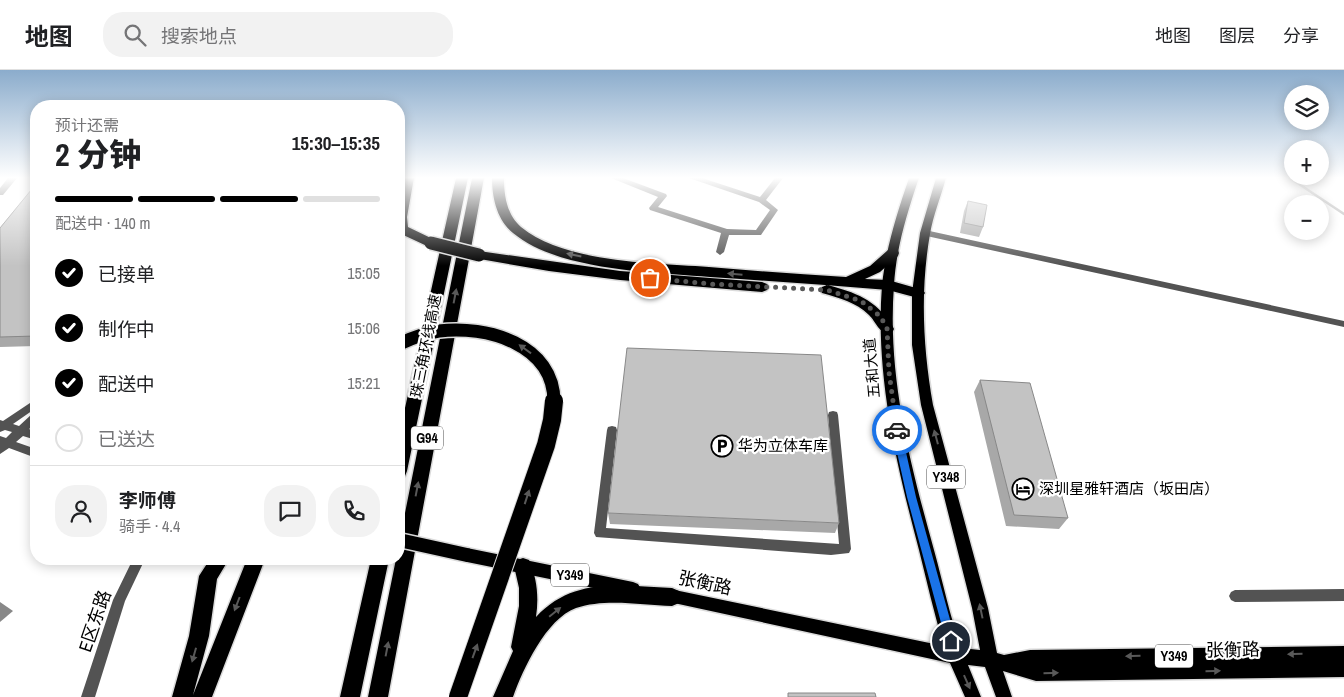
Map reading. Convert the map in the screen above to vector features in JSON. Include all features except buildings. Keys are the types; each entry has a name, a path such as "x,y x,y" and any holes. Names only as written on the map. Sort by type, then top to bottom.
{"highway":[{"name":"珠三角环线高速","path":"405,443 456,207"},
{"name":"珠三角环线高速","path":"405,557 472,207"},
{"path":"501,207 508,220 518,230 542,245 567,254 686,276"},
{"path":"405,231 431,243 527,264 888,290 918,294"},
{"path":"827,286 866,274 893,253"},
{"path":"827,286 861,301 880,316 887,328"},
{"path":"405,341 417,336 439,331 464,330 486,332 504,337 519,344 542,365 551,382 554,397 553,413 542,451 458,697"},
{"path":"202,697 254,565"},
{"path":"350,697 379,565"},
{"name":"珠三角环线高速","path":"378,697 403,565"},
{"path":"520,656 530,595 529,584 523,566"},
{"path":"182,697 199,636 208,567"},
{"path":"503,697 520,656 533,634 547,618 574,599 594,595 672,597"}],"main road":[{"name":"五和大道","path":"905,207 893,253 888,290 889,372 900,451 955,656 973,697"},
{"name":"Y348","path":"932,207 925,233 918,294 918,345 927,405 980,608 997,661 1004,697"},
{"name":"张衡路","path":"405,541 955,656 997,661 1036,673 1344,669"},
{"name":"张衡路","path":"997,661 1030,658 1344,654"}],"street":[{"path":"654,207 726,232 758,233 774,210 771,207"},
{"path":"720,252 726,232"},
{"path":"925,233 1344,324"},
{"path":"1,426 30,407"},
{"path":"612,430 600,533 831,550 845,549 833,415"},
{"path":"3,445 30,423"},
{"path":"1,426 30,434"},
{"path":"3,445 30,452"},
{"name":"E区东路","path":"88,697 119,600 136,565"},
{"path":"1235,596 1344,595"}],"waterway":[{"path":"1334,207 1344,214"}],"way so far":[{"path":"650,278 710,284 827,290 848,295 861,301 880,316 887,328 889,372 897,430"}],"place":[{"name":"华为立体车库","path":"722,446"},
{"name":"深圳星雅轩酒店（坂田店）","path":"1023,489"}],"route":[{"path":"897,430 911,497 951,641"}]}
